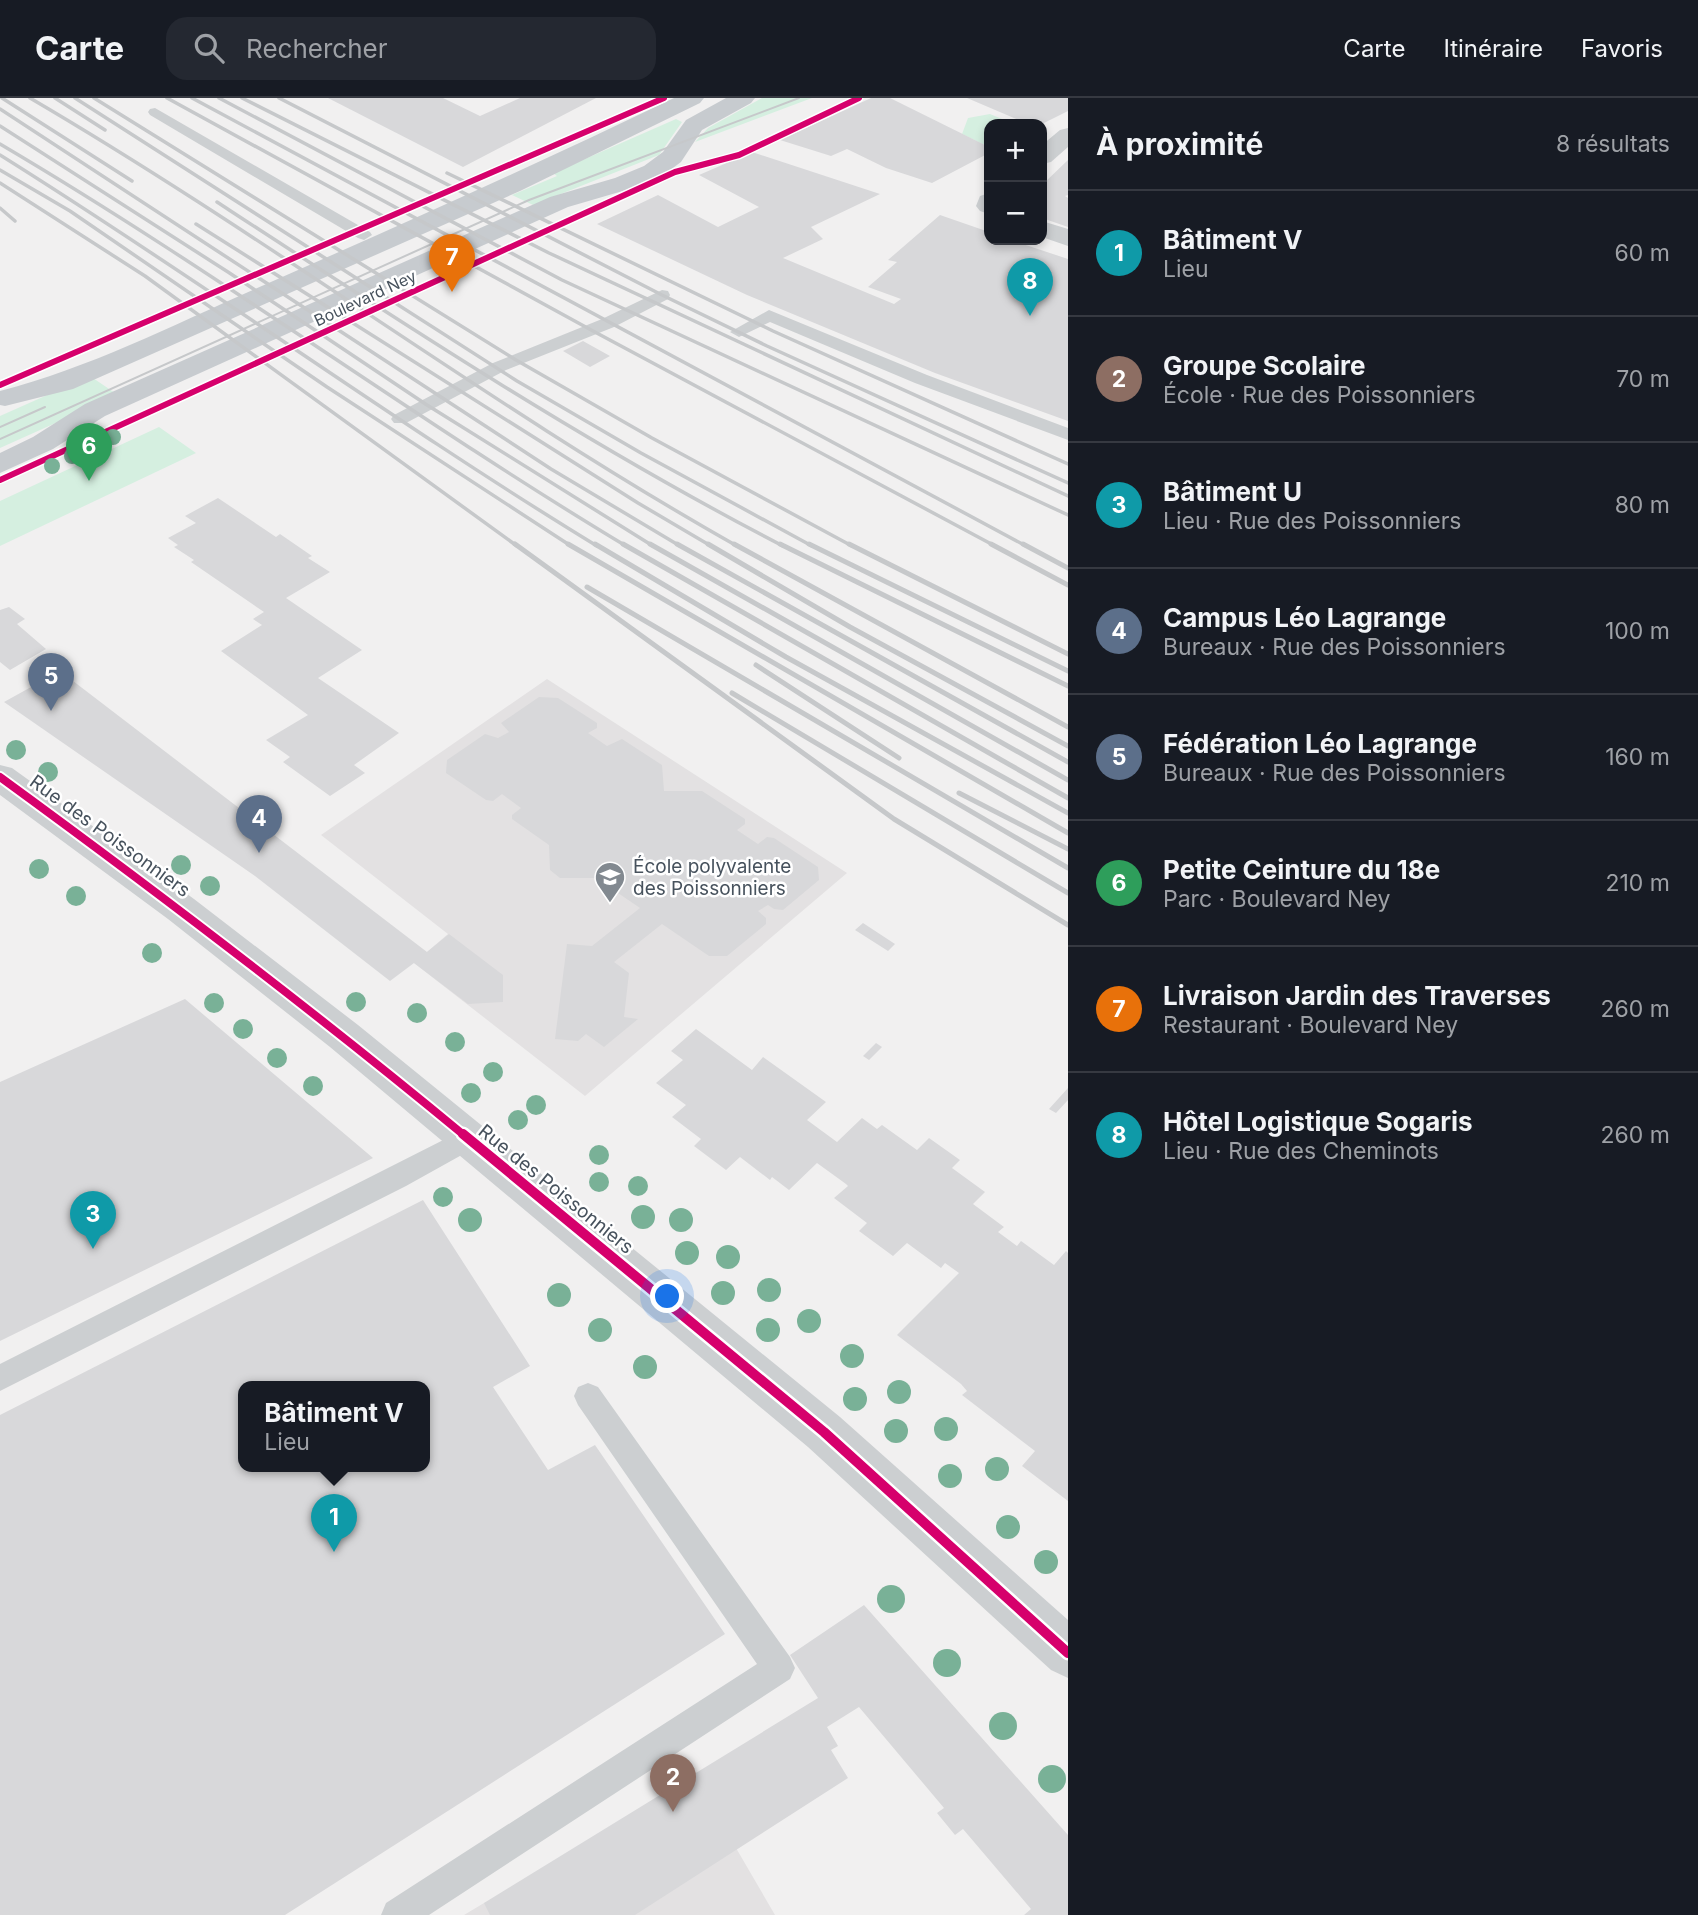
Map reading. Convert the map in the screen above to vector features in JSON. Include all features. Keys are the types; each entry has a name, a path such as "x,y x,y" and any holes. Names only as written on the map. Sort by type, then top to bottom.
{"main road":[{"path":"2,399 63,383 511,186 692,98"},
{"name":"Boulevard Ney","path":"0,464 43,443 111,422 576,210 672,158 694,125 743,98"},
{"path":"2,399 49,372 364,235 558,152 666,111"}],"street":[{"path":"1047,153 1068,135"},
{"path":"1047,231 1068,238"},
{"name":"Rue des Poissonniers","path":"0,778 181,909 344,1037 824,1432 1068,1653"}],"lane":[{"path":"155,112 364,235"},
{"path":"400,418 514,360 593,331 662,295"},
{"path":"739,332 769,315 921,379 1068,434"},
{"path":"0,1378 397,1178 467,1139"},
{"path":"398,1915 779,1668 588,1396"}],"shaded area":[{"name":"École polyvalente des Poissonniers","path":"547,679 847,873 585,1096 414,963 448,934 321,835"},
{"path":"736,1848 775,1915 464,1915 484,1903"}],"green space":[{"path":"762,98 812,98 695,142 708,128"},
{"path":"990,114 1002,119 984,119 984,145 962,134 968,118"},
{"path":"676,119 682,122 659,155 533,205 512,195 557,176 553,173"},
{"path":"90,376 118,395 0,448 0,416"},
{"path":"159,427 196,453 0,546 0,501"}],"building":[{"path":"328,98 443,98 480,116 520,98 596,98 463,167"},
{"path":"871,98 890,98 984,145 984,156 932,183 886,168 847,149 831,156 780,140"},
{"path":"967,98 1068,98 1068,111 1047,122 1047,119 1016,119"},
{"path":"752,152 880,194 811,227 823,239 783,258 894,304 901,299 868,287 897,262 888,260 940,215 984,230 984,245 1026,245 1068,259 1068,421 935,373 747,295 597,224 658,195 718,227 759,207 699,175"},
{"path":"1068,160 1068,195 1065,196 1068,198 1068,227 1047,220 1047,180"},
{"path":"583,341 610,356 590,367 563,351"},
{"path":"218,498 276,537 280,534 312,556 308,558 330,572 286,598 362,650 318,678 399,733 354,765 365,773 330,796 283,762 290,757 266,740 308,715 221,651 262,625 253,619 264,612 191,562 194,560 174,547 178,545 168,538 196,523 185,516"},
{"path":"9,607 25,619 17,624 46,649 10,670 0,662 0,610"},
{"path":"60,671 427,952 449,934 503,975 503,1002 468,1004 414,963 390,981 255,876 4,702"},
{"path":"539,697 558,698 597,723 597,728 588,733 607,746 622,739 662,765 664,791 702,791 745,819 745,824 737,830 758,844 767,837 774,838 818,867 819,880 783,910 768,905 758,911 766,918 766,924 727,956 709,956 662,924 614,962 629,973 624,1017 638,1019 604,1047 586,1034 578,1041 555,1039 567,944 592,946 640,908 596,878 560,878 550,870 549,845 512,819 512,815 521,808 502,794 493,801 486,800 446,773 447,760 485,734 498,738 509,732 501,723"},
{"path":"863,923 895,944 888,951 855,930"},
{"path":"185,999 373,1158 0,1341 0,1082"},
{"path":"696,1029 752,1070 763,1057 826,1102 807,1120 837,1142 862,1118 877,1129 882,1125 917,1150 929,1138 960,1160 952,1168 985,1192 973,1204 1004,1227 998,1232 1017,1246 1021,1241 1054,1265 1066,1251 1068,1253 1068,1501 1022,1466 1035,1451 962,1395 967,1391 961,1384 897,1335 959,1273 945,1263 941,1268 907,1243 893,1256 859,1231 867,1223 834,1198 848,1186 817,1163 789,1190 772,1177 770,1180 740,1157 726,1170 694,1146 701,1139 672,1117 686,1105 656,1083 683,1060 671,1051"},
{"path":"876,1043 882,1047 869,1060 863,1056"},
{"path":"1068,1088 1068,1100 1056,1113 1049,1109"},
{"path":"423,1200 530,1366 493,1387 548,1470 595,1445 725,1634 285,1915 0,1915 0,1415"},
{"path":"864,1605 1068,1835 1068,1915 1024,1915 1031,1909 963,1829 955,1835 937,1813 944,1808 859,1707 827,1727 838,1746 831,1750 848,1778 635,1915 490,1915 484,1903 818,1698 790,1655"}],"tram line":[{"path":"0,439 529,200 799,98"},
{"path":"0,427 45,407"}],"railway":[{"path":"2,98 132,181"},
{"path":"30,98 208,208 558,438 737,546"},
{"path":"55,98 105,130"},
{"path":"75,98 517,381 641,453 812,546"},
{"path":"94,98 516,360 652,438 852,546"},
{"path":"167,98 593,331 995,546"},
{"path":"192,98 1026,546"},
{"path":"219,98 562,280 1068,515"},
{"path":"242,98 549,253 1068,496"},
{"path":"279,98 662,295 767,346 1068,483"},
{"path":"0,109 551,469 680,546"},
{"path":"0,126 228,272 427,405 653,546"},
{"path":"0,144 158,242 468,447 626,546"},
{"path":"0,155 446,450 597,546"},
{"path":"0,170 70,211 327,387 571,546"},
{"path":"447,173 773,331 1068,464"},
{"path":"0,183 145,276 517,546"},
{"path":"217,202 495,381 637,466 783,546"},
{"path":"0,208 15,221"},
{"path":"196,224 638,503 711,546"},
{"path":"515,544 894,819 1068,925"},
{"path":"568,544 1068,833"},
{"path":"595,544 786,657 1068,813"},
{"path":"623,544 1068,798"},
{"path":"650,544 1068,780"},
{"path":"677,544 1068,762"},
{"path":"708,544 850,627 1068,746"},
{"path":"734,544 1068,727"},
{"path":"780,544 1068,686"},
{"path":"809,544 1068,671"},
{"path":"849,544 1068,654"},
{"path":"991,544 1068,585"},
{"path":"1023,544 1068,568"},
{"path":"587,587 1068,868"},
{"path":"756,665 899,758"},
{"path":"732,693 1068,893"},
{"path":"959,793 1068,849"}],"cycle path":[{"path":"0,385 664,98"},
{"path":"0,480 675,172 739,155 859,98"},
{"path":"0,777 181,909 344,1036 824,1432 1068,1653"}],"place":[{"name":"Livraison Jardin des Traverses","path":"452,292"},
{"name":"Hôtel Logistique Sogaris","path":"1030,316"},
{"name":"Petite Ceinture du 18e","path":"89,481"},
{"name":"Fédération Léo Lagrange","path":"51,711"},
{"name":"Campus Léo Lagrange","path":"259,853"},
{"name":"École polyvalente des Poissonniers","path":"610,904"},
{"name":"Bâtiment U","path":"93,1249"},
{"name":"Bâtiment V","path":"334,1552"},
{"name":"Groupe Scolaire","path":"673,1812"}]}
